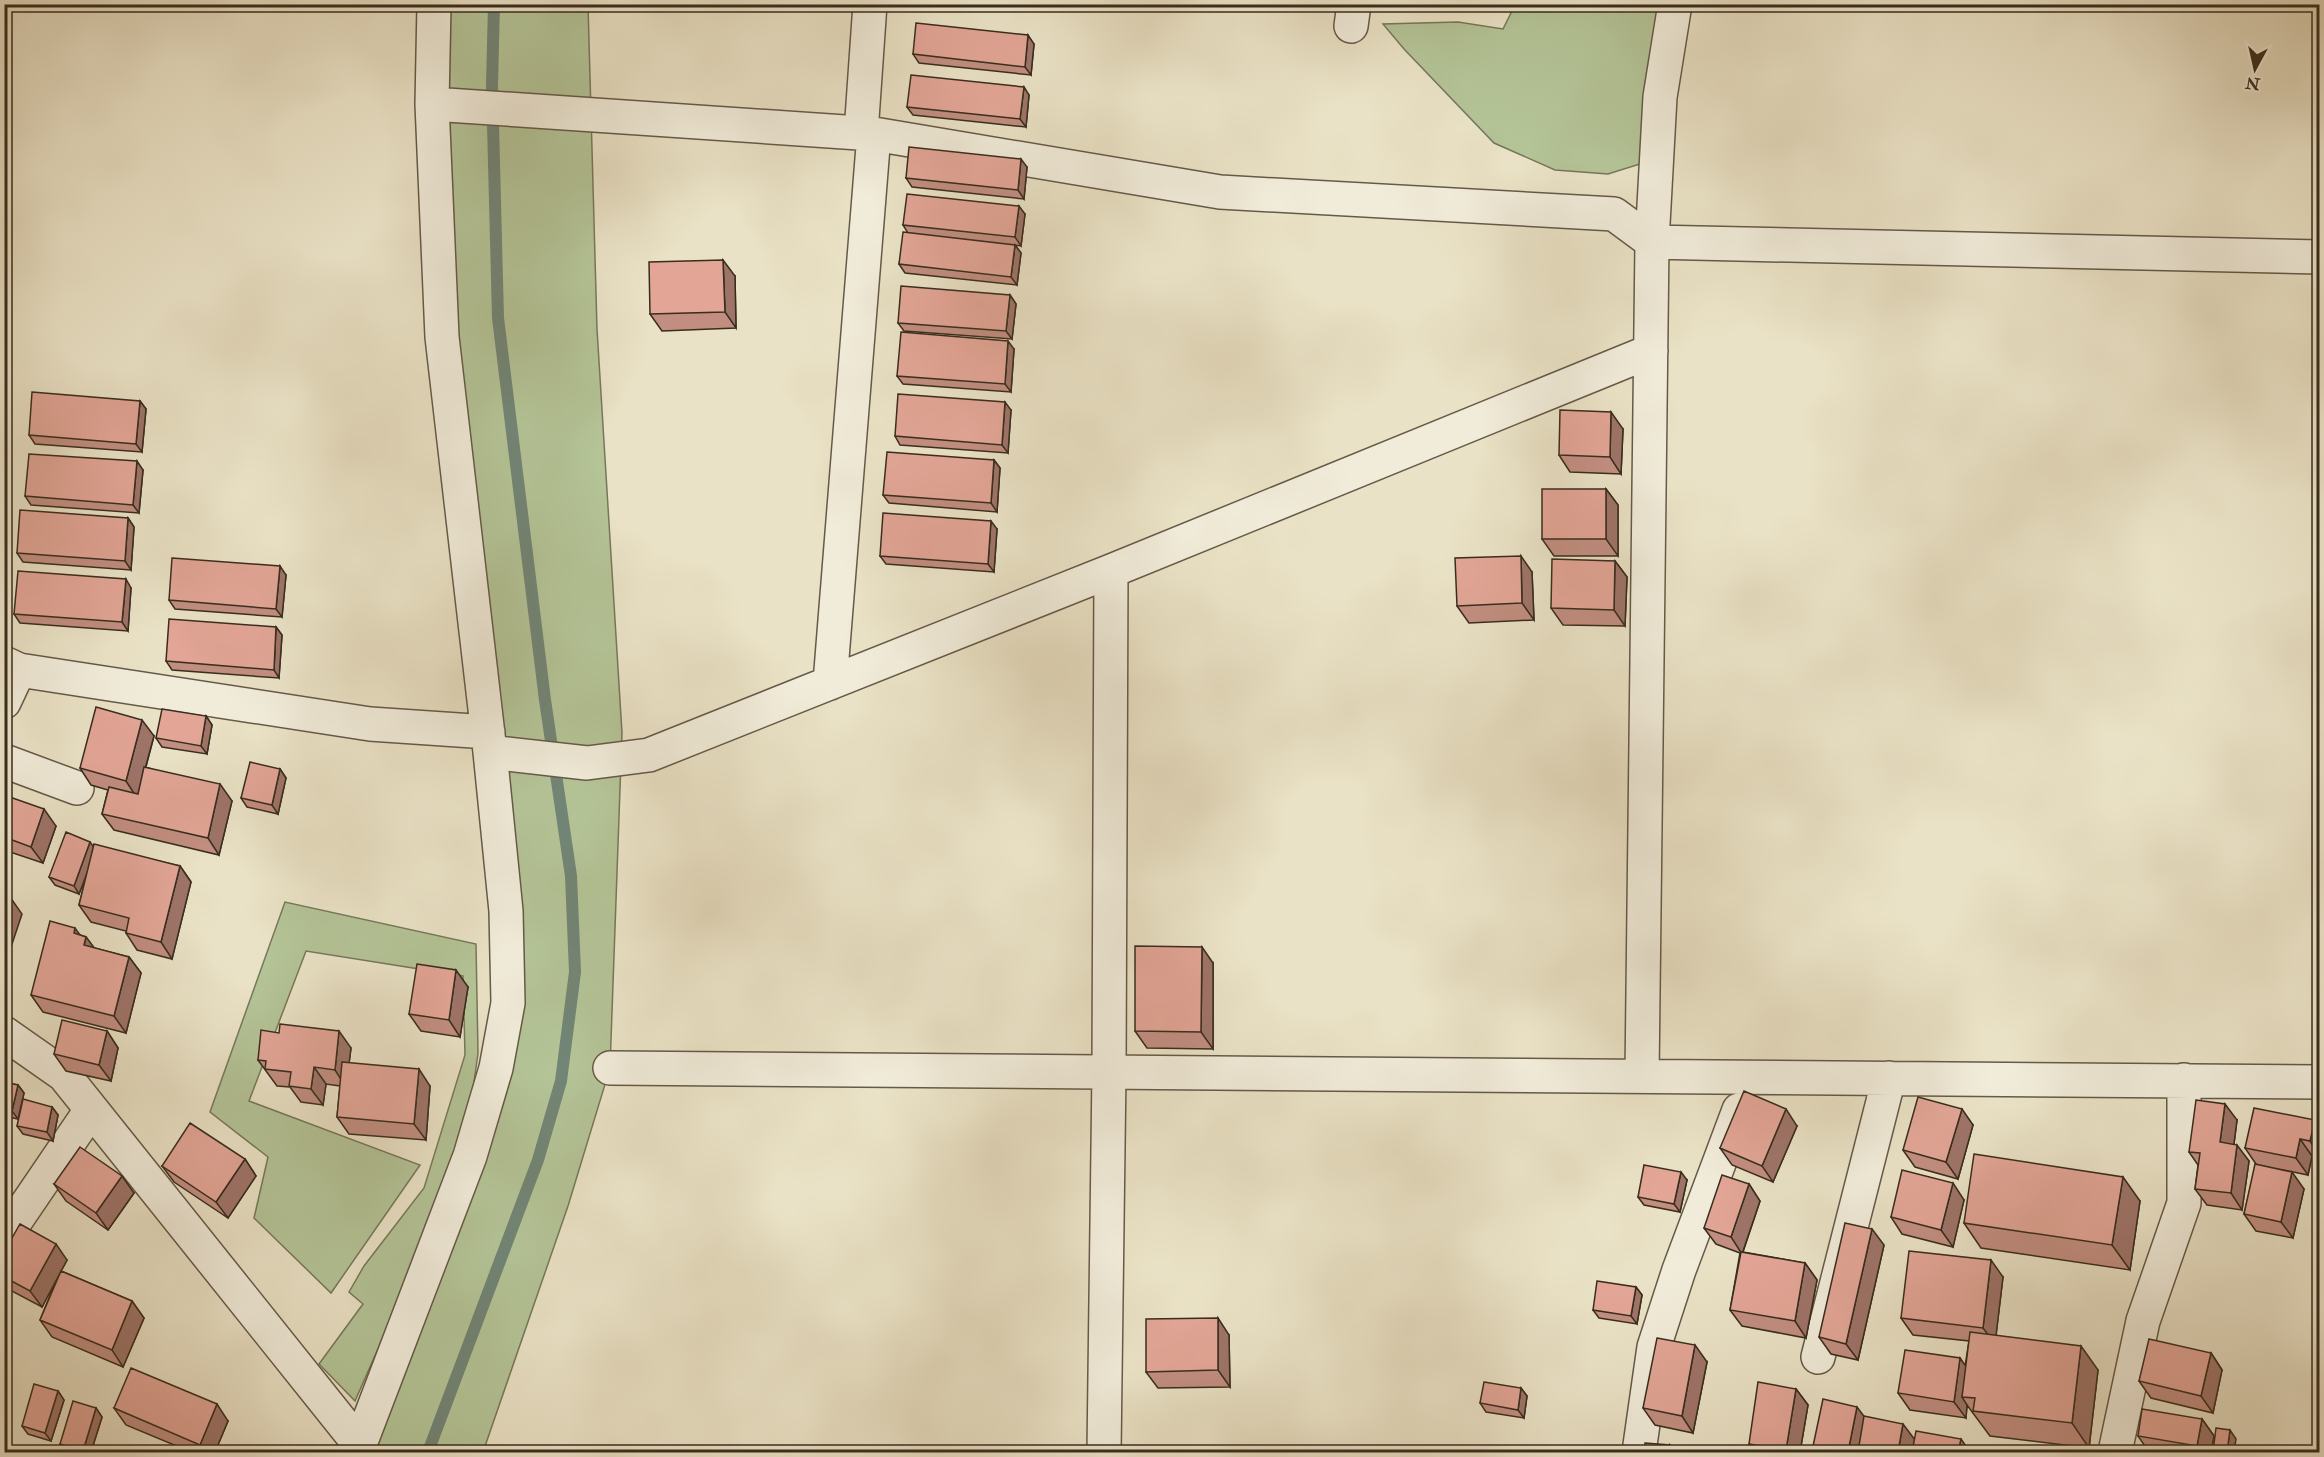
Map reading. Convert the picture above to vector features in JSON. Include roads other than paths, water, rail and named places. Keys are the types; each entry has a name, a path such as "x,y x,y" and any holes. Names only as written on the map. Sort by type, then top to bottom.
{"street":[{"path":"358,1449 470,1156 498,1057 508,1003 507,935 489,742 442,338 445,105 434,4"},
{"path":"830,683 867,134 870,4"},
{"path":"1642,1076 1652,242 1660,97 1675,4"},
{"path":"445,105 867,134 1220,192 1614,214 1652,242 2319,257"},
{"path":"4,702 12,667 489,742 588,763 649,754 1111,571 1651,351"},
{"path":"1104,1452 1109,1071 1111,571"},
{"path":"4,761 77,788"},
{"path":"4,1033 64,1075 358,1449"},
{"path":"610,1068 2319,1082"},
{"path":"1638,1452 1654,1347 1679,1270 1751,1077"},
{"path":"1818,1357 1889,1078"},
{"path":"2115,1452 2143,1322 2184,1203 2184,1080"},
{"path":"4,1238 92,1110"}],"waterway":[{"path":"428,1452 538,1160 561,1081 575,972 571,876 545,700 498,318 492,85 494,4"}]}
